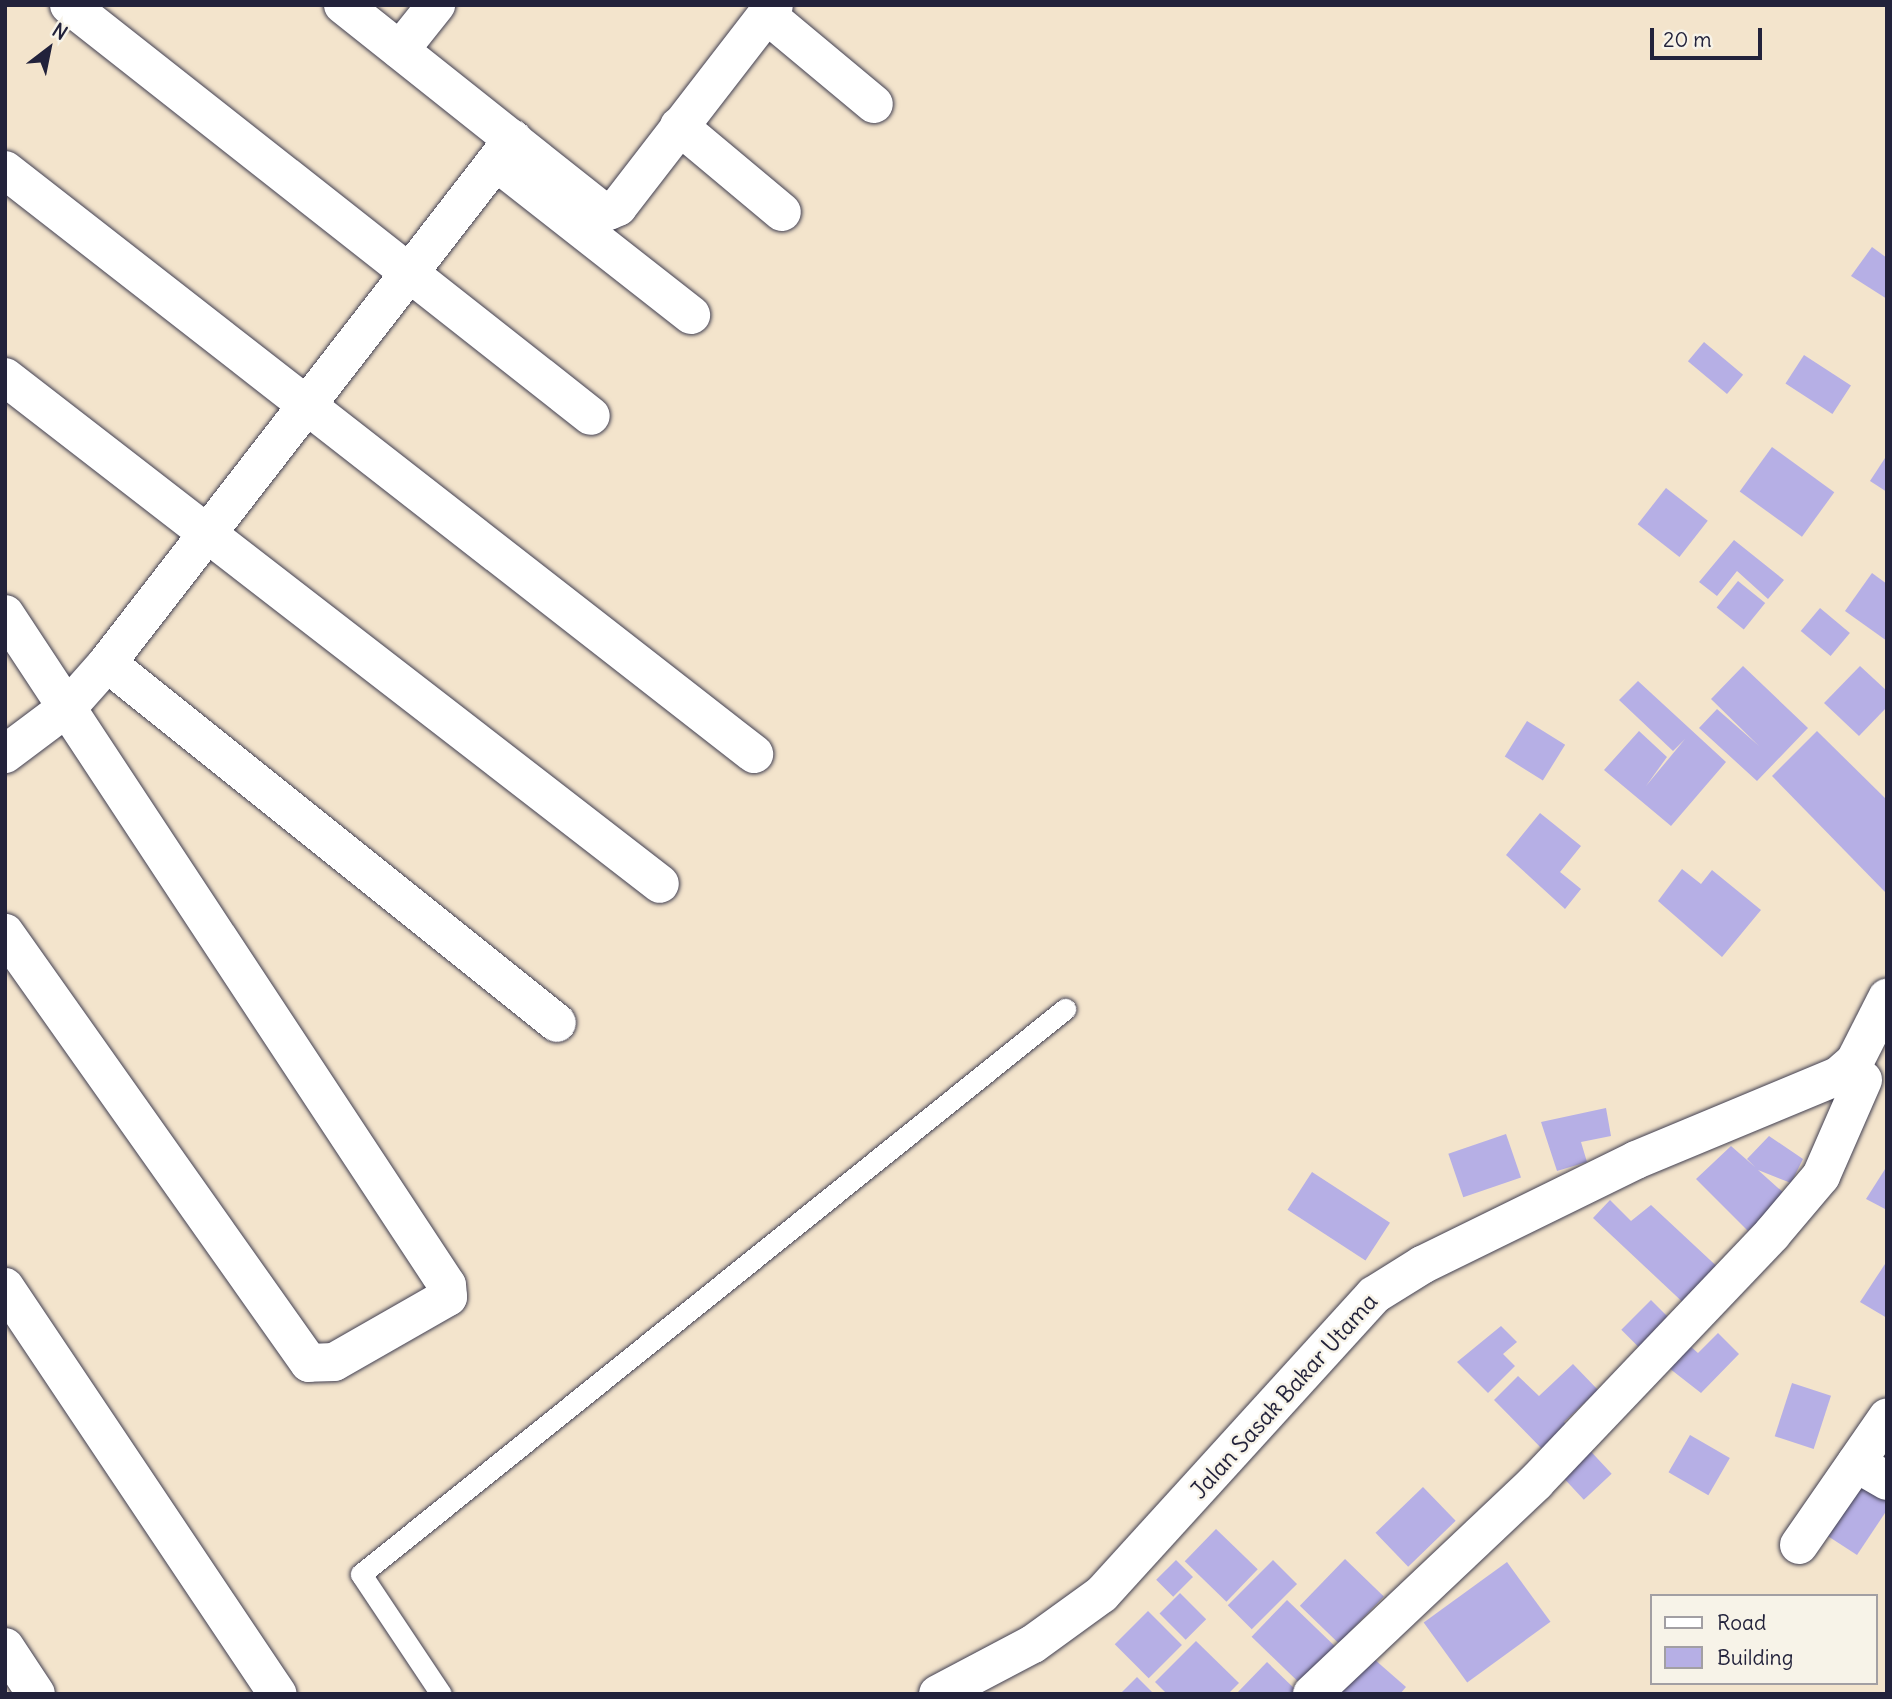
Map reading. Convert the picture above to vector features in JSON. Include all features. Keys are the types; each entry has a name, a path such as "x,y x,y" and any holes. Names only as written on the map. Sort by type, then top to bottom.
{"street":[{"path":"69,5 591,416"},
{"path":"343,5 400,50 505,150 691,314"},
{"path":"400,50 436,5"},
{"path":"505,150 598,208 609,211 618,207 771,10 874,104"},
{"path":"679,126 782,212"},
{"path":"5,754 69,706 107,663 505,150"},
{"path":"5,170 754,754"},
{"path":"5,377 660,884"},
{"path":"5,614 69,706 447,1285 448,1297 334,1362 309,1363 5,933"},
{"path":"107,663 556,1023"},
{"path":"1312,1694 1536,1482 1772,1234 1821,1175 1863,1074 1883,1007"},
{"name":"Jalan Sasak Bakar Utama","path":"938,1694 1033,1644 1102,1594 1374,1295 1422,1265 1636,1160 1863,1074"},
{"path":"5,1287 277,1694"},
{"path":"1799,1545 1871,1472 1887,1418"},
{"path":"5,1647 36,1694"}],"lane":[{"path":"441,1694 361,1574 1065,1009"}],"building":[{"path":"1872,247 1887,258 1887,299 1851,276"},
{"path":"1704,342 1743,375 1727,394 1688,361"},
{"path":"1804,355 1851,385 1832,414 1785,384"},
{"path":"1772,447 1834,492 1802,537 1740,491"},
{"path":"1887,455 1887,492 1870,481"},
{"path":"1666,488 1708,521 1679,557 1638,524"},
{"path":"1734,540 1784,580 1768,599 1737,571 1717,596 1699,582"},
{"path":"1872,573 1887,584 1887,641 1845,611"},
{"path":"1738,581 1765,603 1744,629 1717,607"},
{"path":"1820,608 1850,633 1831,656 1801,631"},
{"path":"1743,666 1808,728 1757,781 1699,728 1717,709 1759,746 1711,699"},
{"path":"1860,666 1887,691 1887,707 1859,736 1824,703"},
{"path":"1638,681 1726,762 1671,826 1604,770 1639,731 1667,757 1646,786 1685,739 1673,751 1619,700"},
{"path":"1527,721 1565,745 1543,780 1505,757"},
{"path":"1817,731 1887,800 1887,894 1772,776"},
{"path":"1540,813 1581,846 1560,872 1581,889 1565,909 1506,855"},
{"path":"1682,869 1701,884 1712,870 1761,910 1722,957 1658,901"},
{"path":"1606,1108 1611,1136 1581,1142 1587,1162 1557,1171 1541,1122"},
{"path":"1506,1134 1521,1177 1463,1197 1448,1154"},
{"path":"1769,1136 1803,1159 1791,1183 1758,1170 1786,1195 1748,1231 1696,1179 1731,1146 1755,1167 1747,1159"},
{"path":"1887,1166 1887,1210 1866,1199"},
{"path":"1312,1172 1390,1223 1365,1260 1287,1210"},
{"path":"1610,1200 1631,1221 1651,1205 1724,1273 1690,1309 1593,1218"},
{"path":"1887,1261 1887,1318 1860,1302"},
{"path":"1651,1300 1675,1324 1645,1354 1621,1330"},
{"path":"1501,1326 1517,1342 1503,1354 1515,1366 1488,1393 1457,1362"},
{"path":"1718,1333 1739,1354 1701,1393 1660,1361 1681,1338 1698,1353"},
{"path":"1573,1364 1598,1390 1564,1422 1570,1429 1546,1453 1494,1400 1518,1376 1539,1396"},
{"path":"1792,1383 1831,1396 1814,1449 1775,1436"},
{"path":"1690,1435 1730,1458 1708,1495 1668,1472"},
{"path":"1583,1443 1612,1474 1584,1500 1555,1469"},
{"path":"1855,1477 1887,1498 1887,1510 1857,1555 1820,1531"},
{"path":"1423,1487 1456,1521 1408,1567 1376,1533"},
{"path":"1216,1529 1258,1569 1226,1602 1185,1561"},
{"path":"1345,1559 1384,1597 1339,1643 1300,1606"},
{"path":"1176,1560 1193,1577 1173,1597 1156,1580"},
{"path":"1273,1560 1297,1584 1252,1629 1228,1605"},
{"path":"1507,1562 1550,1622 1467,1682 1424,1623"},
{"path":"1180,1593 1206,1619 1186,1640 1159,1614"},
{"path":"1287,1600 1338,1649 1303,1686 1252,1637"},
{"path":"1148,1611 1182,1645 1149,1678 1115,1644"},
{"path":"1196,1641 1239,1683 1228,1694 1167,1694 1155,1682"},
{"path":"1366,1652 1406,1687 1400,1694 1329,1694"},
{"path":"1267,1662 1297,1691 1295,1694 1236,1694"},
{"path":"1137,1677 1154,1694 1120,1694"}]}
